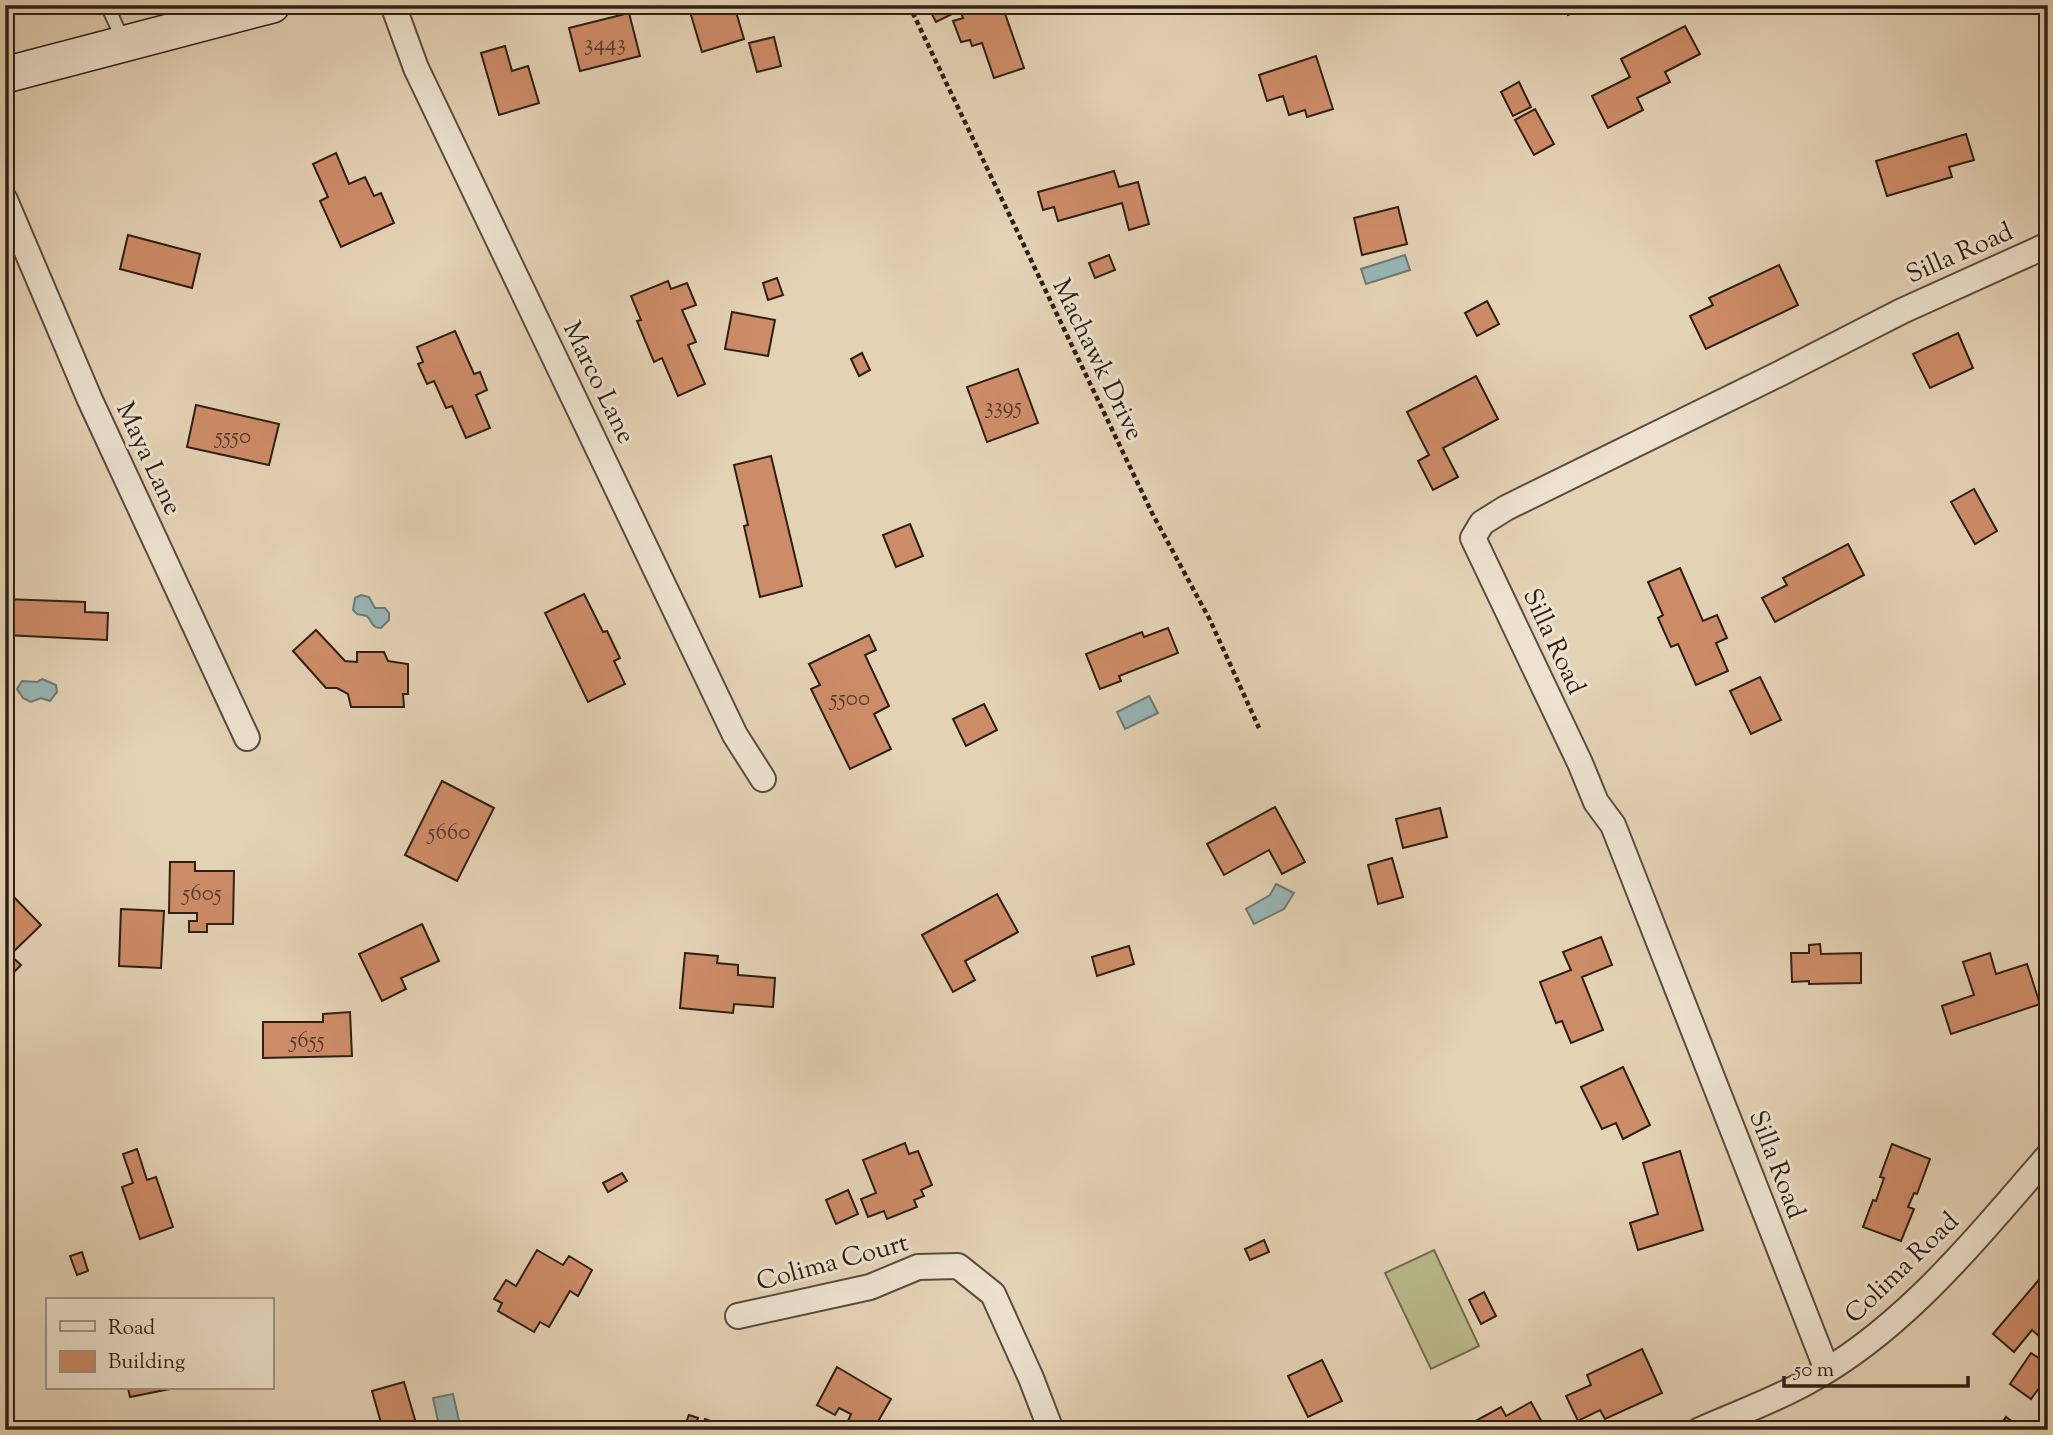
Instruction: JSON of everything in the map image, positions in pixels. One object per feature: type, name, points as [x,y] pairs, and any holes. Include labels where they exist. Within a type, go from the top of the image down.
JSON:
[{"type":"main road","points":[[5,75],[272,5]]},
{"type":"street","name":"Marco Lane","points":[[393,5],[416,68],[736,735],[763,779]]},
{"type":"street","name":"Maya Lane","points":[[5,200],[90,400],[247,738]]},
{"type":"street","name":"Silla Road","points":[[1827,1370],[1613,825],[1596,802],[1473,538],[1482,523],[1506,508],[1782,373],[1902,310],[2048,245]]},
{"type":"street","name":"Colima Road","points":[[1700,1430],[1807,1383],[1864,1345],[1950,1268],[2048,1156]]},
{"type":"street","name":"Colima Court","points":[[738,1317],[870,1287],[918,1267],[958,1266],[993,1294],[1051,1430]]},
{"type":"lane","points":[[107,5],[124,44]]},
{"type":"path","name":"Machawk Drive","points":[[909,5],[1152,513],[1210,620],[1259,728]]},
{"type":"green space","points":[[1434,1250],[1479,1346],[1431,1369],[1385,1273]]},
{"type":"water","points":[[1405,255],[1410,270],[1366,284],[1361,269]]},
{"type":"water","points":[[361,595],[369,597],[375,608],[385,608],[389,613],[389,620],[381,628],[374,626],[367,616],[357,614],[353,610],[355,598]]},
{"type":"water","points":[[42,679],[56,685],[57,692],[50,701],[41,698],[31,702],[23,698],[17,689],[22,681],[37,682]]},
{"type":"water","points":[[1149,696],[1158,713],[1125,729],[1117,712]]},
{"type":"water","points":[[1276,884],[1294,893],[1284,909],[1254,924],[1246,909],[1270,895]]},
{"type":"water","points":[[453,1394],[461,1430],[440,1430],[433,1398]]},
{"type":"building","points":[[688,5],[734,5],[744,39],[702,52]]},
{"type":"building","points":[[927,5],[952,5],[956,12],[936,22]]},
{"type":"building","points":[[958,5],[972,5],[975,13],[1002,5],[1024,68],[994,78],[982,43],[972,46],[970,40],[961,42],[953,21],[963,18]]},
{"type":"building","points":[[1564,5],[1595,5],[1568,15]]},
{"type":"building","points":[[629,13],[640,56],[580,71],[569,28]]},
{"type":"building","points":[[1685,26],[1700,54],[1665,72],[1670,82],[1637,98],[1643,110],[1608,128],[1592,96],[1630,77],[1621,59]]},
{"type":"building","points":[[774,37],[781,66],[757,72],[749,43]]},
{"type":"building","points":[[505,46],[512,71],[528,66],[539,103],[499,115],[481,53]]},
{"type":"building","points":[[1316,56],[1333,109],[1307,117],[1305,110],[1289,115],[1283,96],[1267,101],[1259,75]]},
{"type":"building","points":[[1519,82],[1531,107],[1513,116],[1501,92]]},
{"type":"building","points":[[1535,109],[1554,144],[1534,155],[1515,120]]},
{"type":"building","points":[[1966,134],[1974,160],[1949,167],[1952,177],[1887,196],[1876,161]]},
{"type":"building","points":[[336,153],[349,184],[365,177],[374,196],[381,193],[394,223],[341,247],[320,201],[328,197],[313,164]]},
{"type":"building","points":[[1114,171],[1119,187],[1138,182],[1149,224],[1129,230],[1122,203],[1058,221],[1054,207],[1043,210],[1038,192]]},
{"type":"building","points":[[1398,207],[1407,244],[1362,255],[1354,218]]},
{"type":"building","points":[[128,235],[200,254],[192,288],[120,269]]},
{"type":"building","points":[[1109,255],[1115,270],[1095,278],[1089,263]]},
{"type":"building","points":[[1779,265],[1798,305],[1706,349],[1690,316],[1713,305],[1709,298]]},
{"type":"building","points":[[777,278],[783,295],[768,300],[763,283]]},
{"type":"building","points":[[668,281],[671,289],[687,283],[696,305],[682,310],[696,342],[688,345],[705,384],[678,396],[662,358],[654,362],[637,321],[641,320],[631,296]]},
{"type":"building","points":[[1487,301],[1499,324],[1477,336],[1465,313]]},
{"type":"building","points":[[732,312],[775,320],[768,356],[725,349]]},
{"type":"building","points":[[455,331],[474,374],[480,372],[487,390],[476,395],[490,428],[466,438],[452,406],[446,408],[434,381],[427,384],[418,364],[423,362],[417,347]]},
{"type":"building","points":[[1958,333],[1973,368],[1930,388],[1913,354]]},
{"type":"building","points":[[862,353],[870,370],[859,376],[851,359]]},
{"type":"building","points":[[1018,369],[1038,423],[987,442],[967,387]]},
{"type":"building","points":[[1476,376],[1498,419],[1443,448],[1458,477],[1433,490],[1418,461],[1429,455],[1407,412]]},
{"type":"building","points":[[196,405],[279,424],[269,465],[187,447]]},
{"type":"building","points":[[771,456],[802,586],[760,597],[744,526],[748,525],[734,465]]},
{"type":"building","points":[[1974,489],[1997,531],[1975,544],[1951,502]]},
{"type":"building","points":[[910,524],[923,556],[896,567],[883,535]]},
{"type":"building","points":[[1848,544],[1864,575],[1775,622],[1762,598],[1787,585],[1783,578]]},
{"type":"building","points":[[1680,568],[1703,621],[1717,615],[1727,638],[1716,643],[1728,671],[1696,685],[1678,644],[1671,647],[1658,618],[1663,615],[1648,582]]},
{"type":"building","points":[[584,594],[620,658],[614,661],[625,684],[588,702],[545,613]]},
{"type":"building","points":[[5,599],[85,602],[85,612],[108,613],[107,640],[5,635]]},
{"type":"building","points":[[1168,628],[1178,653],[1119,676],[1121,681],[1100,689],[1086,654],[1142,632],[1144,637]]},
{"type":"building","points":[[316,630],[345,661],[357,662],[357,652],[384,652],[388,661],[408,664],[408,694],[403,694],[404,707],[351,707],[348,694],[337,688],[326,688],[293,651]]},
{"type":"building","points":[[869,635],[876,650],[865,655],[889,706],[874,714],[891,749],[850,769],[811,689],[820,685],[809,664]]},
{"type":"building","points":[[1760,677],[1781,720],[1751,734],[1730,691]]},
{"type":"building","points":[[984,704],[997,730],[966,746],[953,719]]},
{"type":"building","points":[[442,781],[494,808],[457,881],[405,855]]},
{"type":"building","points":[[1275,807],[1305,862],[1282,874],[1269,850],[1224,875],[1207,844]]},
{"type":"building","points":[[1440,808],[1447,837],[1403,848],[1396,819]]},
{"type":"building","points":[[1392,858],[1403,897],[1378,904],[1368,865]]},
{"type":"building","points":[[170,862],[195,862],[195,871],[234,871],[233,924],[207,924],[207,932],[189,932],[189,921],[197,921],[197,913],[169,913]]},
{"type":"building","points":[[8,891],[41,925],[10,955],[21,965],[5,981],[5,894]]},
{"type":"building","points":[[997,894],[1018,932],[965,961],[975,980],[953,992],[922,935]]},
{"type":"building","points":[[121,909],[164,911],[161,968],[119,966]]},
{"type":"building","points":[[422,924],[439,961],[401,978],[406,989],[382,1001],[359,954]]},
{"type":"building","points":[[1601,937],[1612,965],[1582,977],[1603,1030],[1571,1043],[1562,1021],[1556,1023],[1540,982],[1571,970],[1563,952]]},
{"type":"building","points":[[1820,944],[1821,954],[1861,953],[1861,983],[1792,982],[1791,953],[1809,953],[1809,945]]},
{"type":"building","points":[[1129,946],[1134,964],[1097,976],[1092,957]]},
{"type":"building","points":[[685,953],[718,956],[717,963],[738,965],[738,975],[775,978],[773,1007],[734,1004],[733,1013],[680,1008]]},
{"type":"building","points":[[1990,953],[1996,974],[2027,964],[2040,1004],[1951,1034],[1942,1006],[1974,995],[1963,962]]},
{"type":"building","points":[[350,1012],[352,1056],[263,1058],[263,1022],[323,1022],[323,1014]]},
{"type":"building","points":[[1623,1067],[1650,1125],[1623,1139],[1616,1123],[1602,1129],[1581,1087]]},
{"type":"building","points":[[905,1143],[909,1154],[918,1151],[932,1185],[921,1190],[924,1196],[914,1200],[917,1207],[887,1219],[884,1211],[868,1217],[861,1199],[876,1193],[863,1160]]},
{"type":"building","points":[[1892,1144],[1930,1159],[1917,1194],[1914,1193],[1908,1207],[1914,1209],[1901,1241],[1863,1227],[1873,1200],[1876,1201],[1884,1178],[1880,1177]]},
{"type":"building","points":[[137,1149],[147,1180],[156,1177],[173,1227],[140,1239],[122,1187],[133,1183],[123,1154]]},
{"type":"building","points":[[1680,1151],[1703,1230],[1638,1250],[1630,1223],[1658,1214],[1643,1163]]},
{"type":"building","points":[[622,1173],[627,1181],[608,1192],[603,1183]]},
{"type":"building","points":[[848,1190],[858,1214],[836,1224],[826,1200]]},
{"type":"building","points":[[1264,1240],[1269,1252],[1250,1260],[1245,1249]]},
{"type":"building","points":[[537,1250],[563,1265],[569,1256],[592,1270],[578,1296],[570,1291],[549,1327],[540,1322],[534,1332],[498,1311],[502,1303],[494,1299],[506,1280],[516,1286]]},
{"type":"building","points":[[82,1252],[88,1271],[77,1275],[70,1256]]},
{"type":"building","points":[[2048,1269],[2048,1328],[2040,1337],[2032,1330],[2014,1352],[1993,1334]]},
{"type":"building","points":[[1484,1292],[1496,1316],[1481,1324],[1469,1300]]},
{"type":"building","points":[[1642,1349],[1662,1393],[1605,1419],[1600,1410],[1578,1421],[1566,1396],[1591,1385],[1587,1375]]},
{"type":"building","points":[[2031,1353],[2048,1364],[2048,1376],[2031,1399],[2010,1384]]},
{"type":"building","points":[[1322,1360],[1342,1401],[1308,1417],[1288,1376]]},
{"type":"building","points":[[837,1367],[891,1399],[873,1430],[866,1430],[848,1421],[851,1414],[839,1408],[835,1415],[817,1405]]},
{"type":"building","points":[[404,1382],[418,1430],[383,1430],[372,1391]]},
{"type":"building","points":[[128,1390],[165,1390],[130,1397]]},
{"type":"building","points":[[1531,1402],[1544,1426],[1536,1430],[1459,1430],[1501,1407],[1506,1416]]},
{"type":"building","points":[[689,1415],[698,1418],[694,1430],[683,1430]]},
{"type":"building","points":[[2006,1417],[2024,1430],[1997,1430]]},
{"type":"building","points":[[705,1419],[733,1429],[733,1430],[701,1430]]}]
